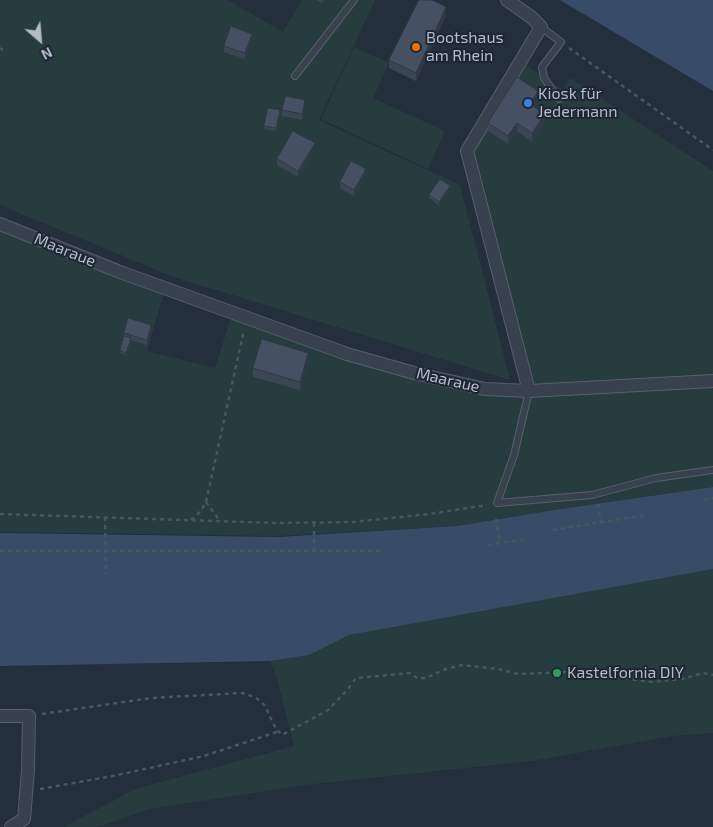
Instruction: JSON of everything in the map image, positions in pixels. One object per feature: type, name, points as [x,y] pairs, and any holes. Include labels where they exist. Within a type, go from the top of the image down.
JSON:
[{"type":"street","points":[[508,0],[531,17],[540,27],[467,151],[529,392]]},
{"type":"street","name":"Maaraue","points":[[0,224],[120,272],[347,354],[414,373],[485,389],[529,392],[713,381]]},
{"type":"street","points":[[0,716],[29,716],[28,770],[24,820],[11,827]]},
{"type":"lane","points":[[295,76],[354,0]]},
{"type":"lane","points":[[540,27],[561,42],[542,68],[544,78],[559,99]]},
{"type":"lane","points":[[529,392],[514,455],[497,503],[592,495],[656,478],[713,470]]},
{"type":"path","points":[[561,42],[713,150]]},
{"type":"path","points":[[190,520],[200,512],[206,502],[246,317]]},
{"type":"path","points":[[704,500],[713,498]]},
{"type":"path","points":[[206,502],[220,521]]},
{"type":"path","points":[[0,514],[314,523],[353,522],[430,514],[497,503]]},
{"type":"path","points":[[598,503],[601,522]]},
{"type":"path","points":[[553,530],[646,515]]},
{"type":"path","points":[[105,517],[106,574]]},
{"type":"path","points":[[496,519],[500,543]]},
{"type":"path","points":[[314,523],[314,551]]},
{"type":"path","points":[[488,545],[525,539]]},
{"type":"path","points":[[0,551],[382,551]]},
{"type":"path","points":[[29,716],[151,698],[242,693],[255,696],[262,702],[270,714],[274,728],[282,735],[328,710],[356,678],[410,673],[417,678],[426,678],[446,669],[462,665],[498,669],[518,674],[595,671],[621,678],[652,682],[682,679],[703,673],[713,675]]},
{"type":"path","points":[[26,792],[113,776],[204,756],[278,732]]},
{"type":"green space","points":[[0,0],[228,0],[283,32],[302,0],[375,0],[319,120],[460,185],[510,380],[174,277],[0,205]]},
{"type":"green space","points":[[354,47],[389,63],[373,98],[445,131],[428,169],[321,119]]},
{"type":"green space","points":[[526,65],[563,90],[570,78],[713,171],[713,378],[531,387],[473,152]]},
{"type":"green space","points":[[0,230],[164,292],[147,351],[215,368],[232,314],[347,354],[485,389],[713,381],[713,487],[457,526],[278,536],[0,532]]},
{"type":"green space","points":[[713,569],[713,733],[672,736],[532,761],[304,785],[150,809],[98,827],[64,827],[135,789],[294,746],[277,678],[270,661],[309,655],[349,635],[390,626]]},
{"type":"water","points":[[560,0],[713,0],[713,91]]},
{"type":"water","points":[[713,487],[713,569],[349,635],[309,655],[270,661],[0,666],[0,533],[279,537],[457,526]]},
{"type":"building","name":"Bootshaus am Rhein","points":[[419,0],[432,0],[446,7],[416,73],[389,60]]},
{"type":"building","points":[[231,26],[252,34],[245,53],[224,46]]},
{"type":"building","points":[[517,77],[538,91],[530,104],[545,114],[532,133],[517,123],[508,136],[488,123]]},
{"type":"building","points":[[286,96],[305,100],[302,114],[282,110]]},
{"type":"building","points":[[268,108],[280,110],[276,128],[264,126]]},
{"type":"building","points":[[293,131],[315,143],[298,171],[277,159]]},
{"type":"building","points":[[351,161],[366,169],[354,190],[340,182]]},
{"type":"building","points":[[440,179],[450,186],[439,202],[429,195]]},
{"type":"building","points":[[128,318],[151,325],[147,340],[124,333]]},
{"type":"building","points":[[124,336],[131,338],[126,353],[120,351]]},
{"type":"building","points":[[262,339],[308,353],[300,382],[253,368]]},
{"type":"place","name":"Bootshaus am Rhein","points":[[416,47]]},
{"type":"place","name":"Kiosk für Jedermann","points":[[528,103]]},
{"type":"place","name":"Kastelfornia DIY","points":[[557,673]]}]
